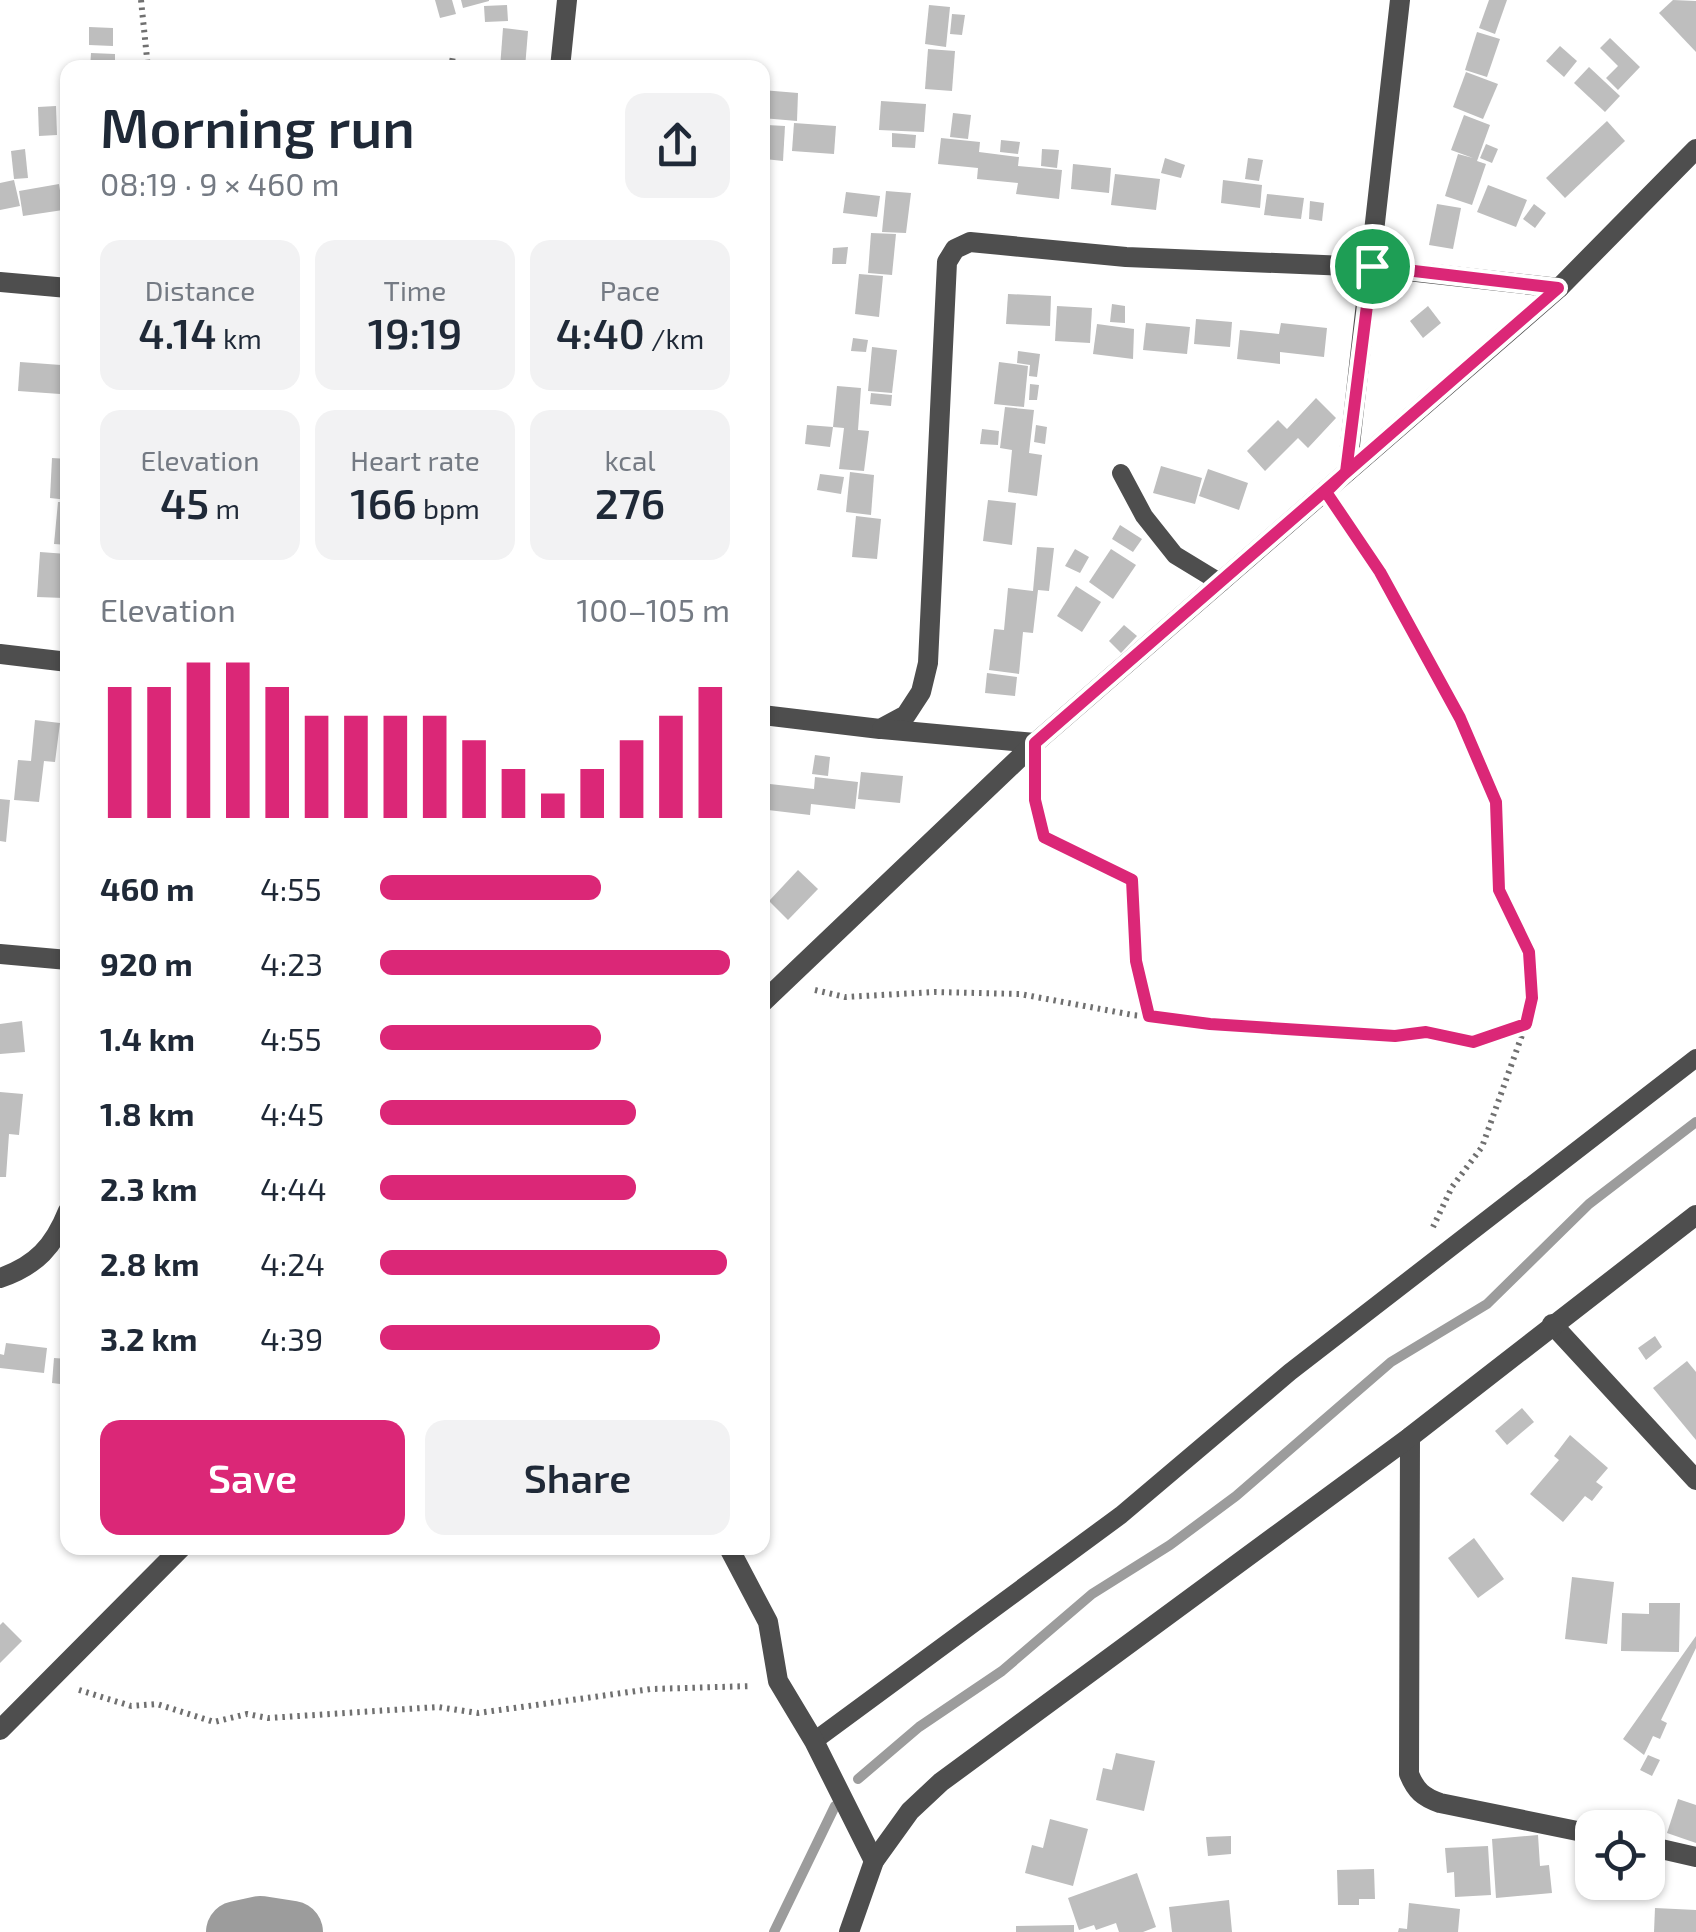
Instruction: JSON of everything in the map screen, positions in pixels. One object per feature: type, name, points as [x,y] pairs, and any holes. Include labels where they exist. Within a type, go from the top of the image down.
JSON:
[{"type":"street","points":[[561,60],[566,0]]},
{"type":"street","points":[[1346,472],[1400,0]]},
{"type":"street","points":[[770,996],[1035,743],[1558,288],[1696,149]]},
{"type":"street","points":[[880,729],[906,715],[921,692],[928,663],[947,262],[955,248],[970,242],[1126,257],[1372,266],[1558,288]]},
{"type":"street","points":[[0,282],[60,287]]},
{"type":"street","points":[[0,654],[60,661]]},
{"type":"street","points":[[770,717],[1035,743]]},
{"type":"street","points":[[0,954],[60,959]]},
{"type":"street","points":[[849,1932],[874,1860],[910,1811],[941,1782],[1410,1437],[1696,1215]]},
{"type":"street","points":[[0,1278],[37,1261],[60,1232]]},
{"type":"street","points":[[1552,1324],[1696,1480]]},
{"type":"street","points":[[1410,1437],[1409,1774],[1425,1798],[1575,1831]]},
{"type":"street","points":[[0,1730],[173,1555]]},
{"type":"street","points":[[734,1555],[768,1622],[778,1681],[814,1741],[874,1860]]},
{"type":"street","points":[[1665,1850],[1696,1857]]},
{"type":"lane","points":[[1121,473],[1144,516],[1175,556],[1221,583]]},
{"type":"lane","points":[[814,1741],[1122,1514],[1290,1372],[1696,1058]]},
{"type":"path","points":[[141,0],[147,60]]},
{"type":"path","points":[[452,60],[453,56]]},
{"type":"path","points":[[1326,492],[1380,572],[1460,718],[1496,802],[1499,890],[1529,952],[1532,998],[1526,1024],[1482,1147],[1452,1187],[1430,1234]]},
{"type":"path","points":[[1035,743],[1035,800],[1044,837],[1132,880],[1136,961],[1149,1016]]},
{"type":"path","points":[[784,982],[845,997],[935,992],[1020,994],[1210,1024],[1395,1036],[1426,1032],[1473,1042],[1526,1024]]},
{"type":"path","points":[[46,1684],[130,1706],[157,1704],[214,1722],[247,1714],[268,1718],[438,1706],[478,1713],[651,1689],[746,1687],[778,1681]]},
{"type":"building","points":[[435,0],[452,0],[456,14],[440,18]]},
{"type":"building","points":[[461,0],[489,0],[489,1],[463,8]]},
{"type":"building","points":[[1489,0],[1507,0],[1495,34],[1479,28]]},
{"type":"building","points":[[1673,0],[1696,1],[1696,52],[1659,13]]},
{"type":"building","points":[[507,5],[508,21],[485,22],[484,6]]},
{"type":"building","points":[[929,5],[950,7],[946,47],[925,44]]},
{"type":"building","points":[[952,14],[965,15],[962,35],[950,34]]},
{"type":"building","points":[[89,27],[113,28],[113,46],[89,45]]},
{"type":"building","points":[[503,28],[528,31],[526,60],[501,60]]},
{"type":"building","points":[[1477,32],[1500,39],[1487,77],[1465,70]]},
{"type":"building","points":[[1610,38],[1640,67],[1618,90],[1606,78],[1618,66],[1600,48]]},
{"type":"building","points":[[1560,46],[1577,61],[1564,77],[1546,61]]},
{"type":"building","points":[[928,49],[955,51],[952,91],[925,89]]},
{"type":"building","points":[[91,53],[115,54],[115,60],[91,60]]},
{"type":"building","points":[[1589,67],[1620,96],[1605,112],[1574,83]]},
{"type":"building","points":[[1466,72],[1498,84],[1483,119],[1453,107]]},
{"type":"building","points":[[770,91],[798,93],[797,121],[770,119]]},
{"type":"building","points":[[881,101],[926,104],[924,132],[879,130]]},
{"type":"building","points":[[56,106],[57,135],[39,136],[38,107]]},
{"type":"building","points":[[953,113],[971,115],[968,139],[950,137]]},
{"type":"building","points":[[1464,115],[1490,125],[1477,161],[1486,164],[1472,205],[1445,196],[1458,154],[1473,158],[1451,150]]},
{"type":"building","points":[[1607,121],[1625,141],[1565,198],[1546,178]]},
{"type":"building","points":[[794,123],[836,126],[834,154],[792,151]]},
{"type":"building","points":[[770,125],[785,126],[783,161],[770,160]]},
{"type":"building","points":[[892,133],[916,135],[915,148],[892,147]]},
{"type":"building","points":[[941,138],[980,142],[979,152],[1019,157],[1018,166],[1062,170],[1059,199],[1016,194],[1018,183],[977,179],[978,168],[938,164]]},
{"type":"building","points":[[1001,140],[1020,142],[1018,154],[1000,152]]},
{"type":"building","points":[[1486,144],[1498,149],[1492,163],[1480,158]]},
{"type":"building","points":[[25,149],[28,178],[14,179],[11,151]]},
{"type":"building","points":[[1042,149],[1059,150],[1057,168],[1041,166]]},
{"type":"building","points":[[1165,158],[1185,165],[1181,178],[1161,173]]},
{"type":"building","points":[[1248,158],[1263,160],[1259,181],[1245,179]]},
{"type":"building","points":[[1073,164],[1111,168],[1109,193],[1071,189]]},
{"type":"building","points":[[1115,174],[1160,179],[1156,210],[1111,205]]},
{"type":"building","points":[[14,180],[20,206],[0,210],[0,183]]},
{"type":"building","points":[[1223,180],[1262,185],[1260,208],[1221,203]]},
{"type":"building","points":[[59,184],[60,210],[23,216],[19,191]]},
{"type":"building","points":[[1488,185],[1527,200],[1516,227],[1477,212]]},
{"type":"building","points":[[886,191],[911,193],[906,233],[882,232]]},
{"type":"building","points":[[846,192],[880,196],[877,217],[843,213]]},
{"type":"building","points":[[1267,194],[1304,198],[1301,219],[1264,215]]},
{"type":"building","points":[[1310,201],[1324,203],[1322,221],[1309,219]]},
{"type":"building","points":[[1437,204],[1461,208],[1453,249],[1429,245]]},
{"type":"building","points":[[1534,204],[1546,213],[1535,228],[1523,219]]},
{"type":"building","points":[[871,233],[896,234],[892,275],[868,273]]},
{"type":"building","points":[[848,247],[846,264],[832,264],[833,248]]},
{"type":"building","points":[[859,274],[883,276],[879,317],[855,314]]},
{"type":"building","points":[[1008,294],[1051,296],[1050,326],[1006,324]]},
{"type":"building","points":[[1112,304],[1125,306],[1125,323],[1110,322]]},
{"type":"building","points":[[1057,306],[1092,308],[1090,343],[1055,341]]},
{"type":"building","points":[[1428,306],[1441,323],[1423,338],[1410,321]]},
{"type":"building","points":[[1196,319],[1232,322],[1230,347],[1194,344]]},
{"type":"building","points":[[1146,323],[1190,327],[1187,354],[1143,350]]},
{"type":"building","points":[[1281,323],[1327,328],[1324,357],[1280,352],[1280,364],[1237,359],[1240,330],[1279,334]]},
{"type":"building","points":[[1097,324],[1134,329],[1133,359],[1093,354]]},
{"type":"building","points":[[853,338],[868,340],[866,352],[851,351]]},
{"type":"building","points":[[872,347],[897,350],[892,393],[868,391]]},
{"type":"building","points":[[1018,351],[1040,354],[1037,377],[1029,376],[1030,365],[1017,363]]},
{"type":"building","points":[[20,362],[60,365],[60,394],[18,391]]},
{"type":"building","points":[[999,362],[1028,366],[1024,407],[994,404]]},
{"type":"building","points":[[1030,384],[1039,385],[1037,400],[1029,400]]},
{"type":"building","points":[[837,386],[861,388],[858,430],[869,431],[864,471],[839,469],[844,428],[833,427]]},
{"type":"building","points":[[871,393],[892,395],[891,406],[870,404]]},
{"type":"building","points":[[1316,398],[1336,418],[1308,448],[1298,438],[1265,471],[1247,451],[1278,420],[1287,429]]},
{"type":"building","points":[[1005,407],[1034,410],[1029,453],[1042,455],[1037,496],[1008,492],[1012,450],[1000,448]]},
{"type":"building","points":[[807,425],[833,427],[830,447],[805,444]]},
{"type":"building","points":[[1036,425],[1047,427],[1045,444],[1034,442]]},
{"type":"building","points":[[982,429],[999,431],[998,445],[980,444]]},
{"type":"building","points":[[52,458],[60,458],[60,499],[50,498]]},
{"type":"building","points":[[1161,466],[1202,478],[1195,504],[1153,493]]},
{"type":"building","points":[[1208,469],[1248,483],[1239,510],[1199,496]]},
{"type":"building","points":[[850,472],[874,475],[871,515],[846,512]]},
{"type":"building","points":[[820,474],[844,477],[841,494],[817,490]]},
{"type":"building","points":[[988,500],[1016,503],[1012,545],[983,541]]},
{"type":"building","points":[[58,502],[60,502],[60,544],[54,544]]},
{"type":"building","points":[[856,516],[881,519],[877,559],[852,557]]},
{"type":"building","points":[[1120,525],[1142,539],[1133,552],[1112,539]]},
{"type":"building","points":[[1037,547],[1054,548],[1049,591],[1038,590],[1033,633],[1023,632],[1019,674],[989,670],[994,629],[1004,630],[1008,588],[1033,591]]},
{"type":"building","points":[[1075,549],[1089,557],[1080,573],[1065,566]]},
{"type":"building","points":[[1111,549],[1136,565],[1113,599],[1089,582]]},
{"type":"building","points":[[40,552],[60,553],[60,598],[37,597]]},
{"type":"building","points":[[1076,586],[1101,602],[1082,632],[1057,616]]},
{"type":"building","points":[[1124,625],[1137,636],[1121,653],[1109,641]]},
{"type":"building","points":[[987,673],[1017,677],[1015,696],[985,693]]},
{"type":"building","points":[[35,720],[60,723],[55,762],[44,761],[39,802],[14,800],[18,760],[31,761]]},
{"type":"building","points":[[815,755],[830,757],[828,776],[812,774]]},
{"type":"building","points":[[861,772],[903,776],[900,803],[858,799]]},
{"type":"building","points":[[815,777],[858,782],[855,809],[811,804],[810,815],[770,810],[770,784],[814,789]]},
{"type":"building","points":[[0,799],[10,800],[6,842],[0,841]]},
{"type":"building","points":[[798,870],[818,889],[788,920],[770,900]]},
{"type":"building","points":[[22,1021],[25,1052],[0,1054],[0,1024]]},
{"type":"building","points":[[0,1092],[23,1094],[19,1135],[9,1134],[6,1177],[0,1177]]},
{"type":"building","points":[[1655,1336],[1662,1347],[1646,1360],[1638,1348]]},
{"type":"building","points":[[6,1343],[47,1348],[44,1373],[0,1368],[0,1354],[4,1355]]},
{"type":"building","points":[[54,1358],[60,1358],[60,1384],[52,1383]]},
{"type":"building","points":[[1687,1361],[1696,1372],[1696,1440],[1653,1388]]},
{"type":"building","points":[[1522,1408],[1534,1422],[1507,1445],[1495,1431]]},
{"type":"building","points":[[1570,1435],[1608,1468],[1596,1482],[1603,1487],[1592,1501],[1585,1496],[1563,1522],[1530,1494],[1559,1460],[1554,1456]]},
{"type":"building","points":[[1474,1538],[1504,1579],[1478,1598],[1448,1558]]},
{"type":"building","points":[[1572,1577],[1614,1582],[1607,1644],[1565,1639]]},
{"type":"building","points":[[1649,1603],[1680,1603],[1679,1652],[1621,1651],[1622,1613],[1649,1614]]},
{"type":"building","points":[[3,1622],[22,1641],[0,1663],[0,1625]]},
{"type":"building","points":[[1696,1636],[1696,1648],[1661,1720],[1667,1723],[1660,1739],[1653,1736],[1644,1755],[1623,1739]]},
{"type":"building","points":[[1116,1753],[1155,1761],[1144,1811],[1096,1800],[1103,1768],[1112,1770]]},
{"type":"building","points":[[1648,1755],[1660,1760],[1652,1776],[1640,1770]]},
{"type":"building","points":[[1678,1799],[1696,1805],[1696,1843],[1667,1833]]},
{"type":"building","points":[[1050,1819],[1088,1829],[1073,1886],[1025,1873],[1032,1845],[1043,1848]]},
{"type":"building","points":[[1538,1835],[1540,1866],[1549,1865],[1552,1893],[1496,1898],[1492,1839]]},
{"type":"building","points":[[1231,1836],[1231,1854],[1208,1856],[1206,1837]]},
{"type":"building","points":[[1488,1846],[1491,1895],[1455,1897],[1454,1872],[1447,1873],[1445,1848]]},
{"type":"building","points":[[1374,1869],[1375,1899],[1359,1899],[1359,1905],[1338,1905],[1337,1870]]},
{"type":"building","points":[[1137,1873],[1156,1927],[1143,1932],[1119,1932],[1116,1923],[1096,1930],[1094,1925],[1079,1930],[1068,1898]]},
{"type":"building","points":[[1229,1900],[1232,1932],[1172,1932],[1169,1907]]},
{"type":"building","points":[[1409,1903],[1460,1909],[1458,1932],[1398,1932],[1399,1928],[1407,1929]]},
{"type":"building","points":[[1655,1908],[1696,1910],[1696,1932],[1654,1932]]},
{"type":"building","points":[[1074,1925],[1074,1932],[1016,1932],[1016,1926]]},
{"type":"waterway","points":[[858,1779],[919,1727],[1002,1671],[1092,1594],[1170,1545],[1236,1496],[1391,1362],[1487,1304],[1589,1204],[1696,1122]]},
{"type":"waterway","points":[[774,1932],[835,1806]]},
{"type":"waterway","points":[[237,1932],[260,1927],[292,1932]]},
{"type":"route","points":[[1372,266],[1346,472],[1326,492],[1380,572],[1460,718],[1496,802],[1499,890],[1529,952],[1532,998],[1526,1024],[1473,1042],[1426,1032],[1395,1036],[1210,1024],[1149,1016],[1136,961],[1132,880],[1044,837],[1035,800],[1035,743],[1326,492],[1558,288],[1372,266]]}]
